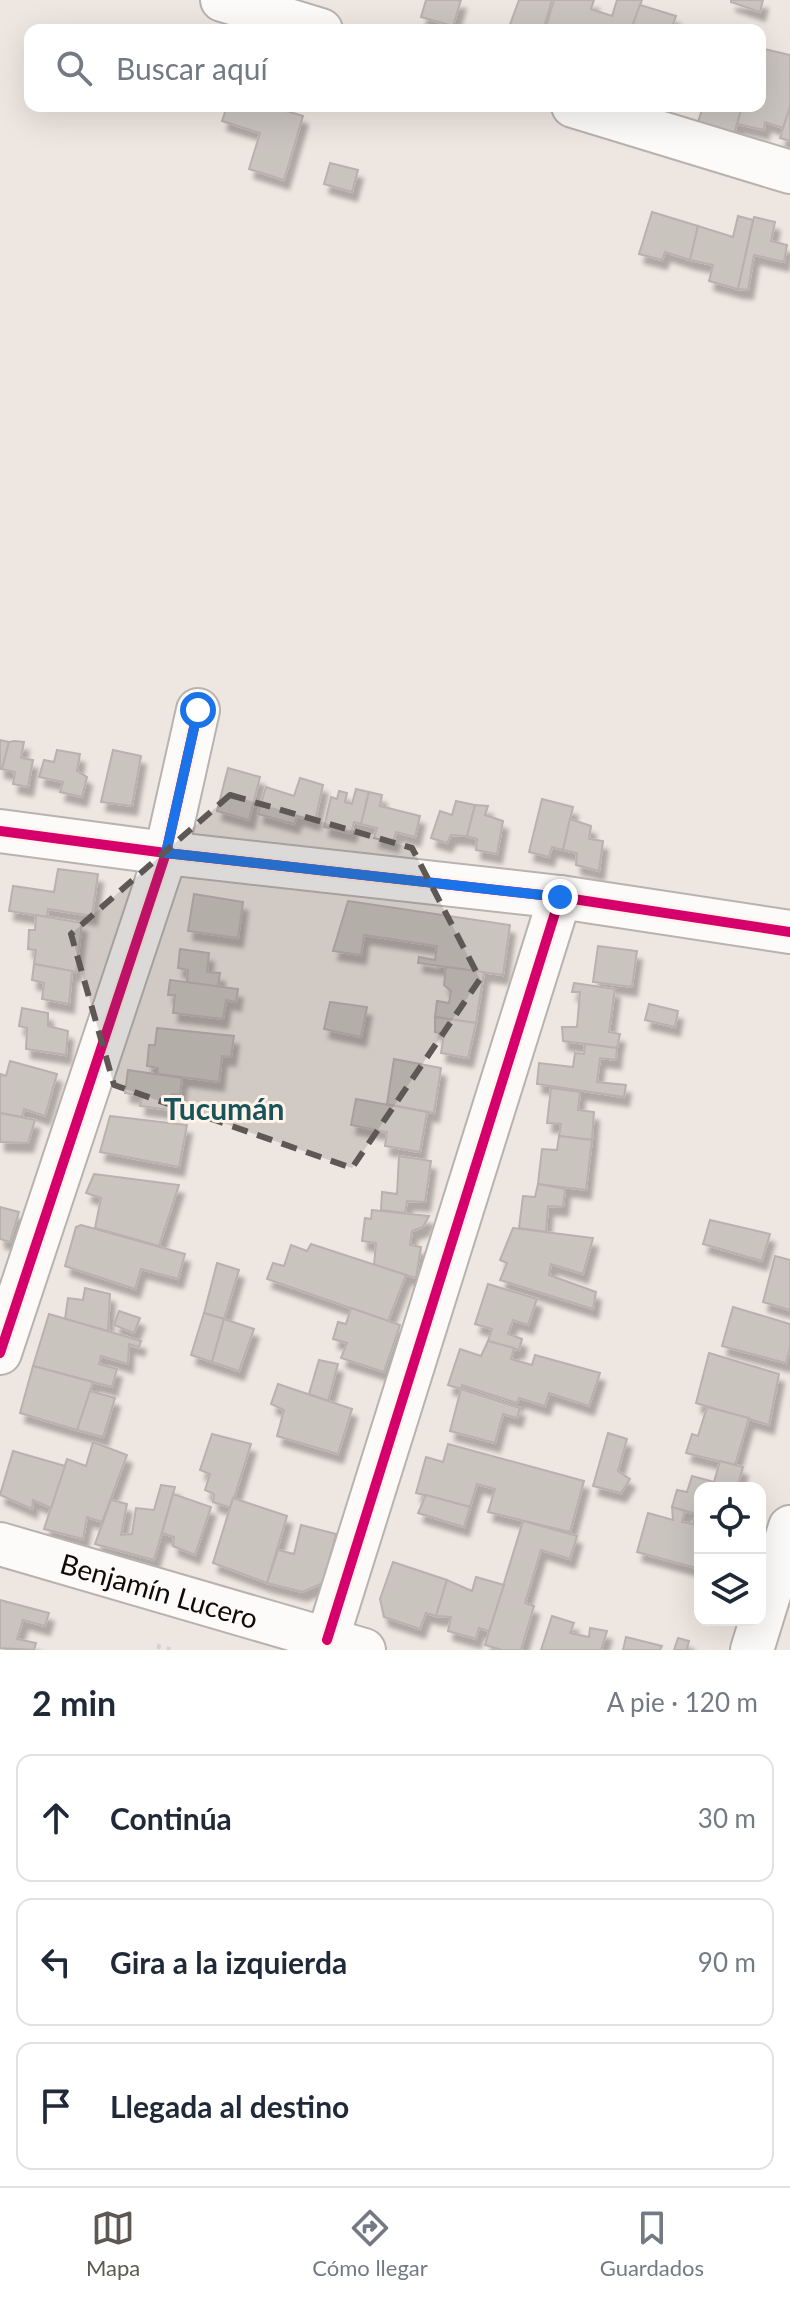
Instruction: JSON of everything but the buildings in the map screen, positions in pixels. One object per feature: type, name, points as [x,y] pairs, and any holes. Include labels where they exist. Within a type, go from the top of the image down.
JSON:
[{"type":"street","points":[[222,0],[301,24]]},
{"type":"street","points":[[593,112],[790,172]]},
{"type":"street","points":[[0,1353],[166,853],[198,710]]},
{"type":"street","points":[[0,831],[166,853],[560,897],[790,932]]},
{"type":"street","points":[[346,1645],[560,897]]},
{"type":"street","points":[[752,1650],[790,1527]]},
{"type":"street","name":"Benjamín Lucero","points":[[0,1544],[346,1645]]},
{"type":"path","points":[[157,1646],[171,1650]]},
{"type":"highlighted area","points":[[230,795],[412,848],[480,979],[352,1168],[114,1085],[71,934]]},
{"type":"cycle path","points":[[0,1353],[166,853],[198,710]]},
{"type":"cycle path","points":[[0,831],[166,853],[560,897],[790,932]]},
{"type":"cycle path","points":[[327,1640],[560,897]]},
{"type":"district","name":"Tucumán","points":[[224,1108]]},
{"type":"route","points":[[198,710],[166,853],[560,897]]}]
